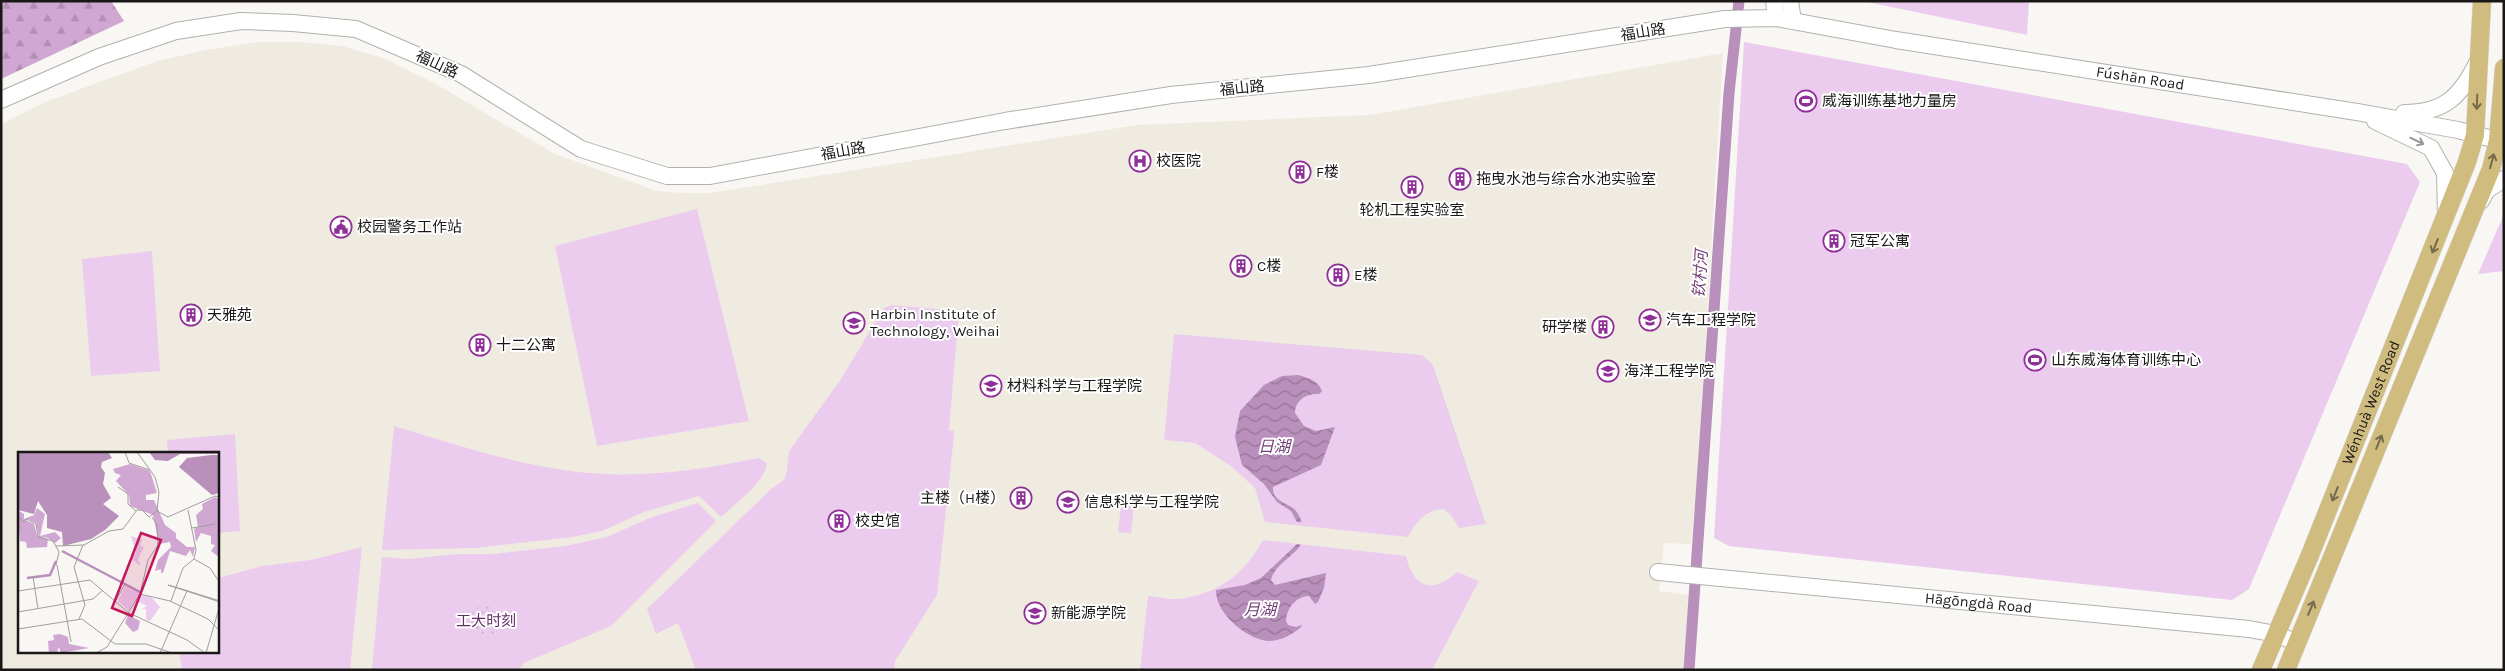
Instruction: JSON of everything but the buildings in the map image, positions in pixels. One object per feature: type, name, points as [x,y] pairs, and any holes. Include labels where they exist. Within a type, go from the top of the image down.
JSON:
[{"type":"main road","points":[[1774,1],[1776,18]]},
{"type":"main road","points":[[1790,1],[1793,21]]},
{"type":"main road","name":"Wénhuà West Road","points":[[2261,670],[2310,555],[2446,219],[2467,162],[2475,135],[2482,1]]},
{"type":"main road","name":"Fúshān Road","points":[[1745,19],[1776,18],[1896,40],[2357,112],[2501,141]]},
{"type":"main road","name":"福山路","points":[[1,100],[99,57],[176,31],[240,21],[356,28],[461,74],[581,149],[667,176],[710,176],[1005,121],[1170,95],[1369,75],[1725,19],[1745,19]]},
{"type":"main road","points":[[2357,112],[2425,113],[2447,103],[2462,89],[2478,61]]},
{"type":"main road","name":"Wénhuà West Road","points":[[2286,670],[2491,169],[2501,141],[2504,68]]},
{"type":"main road","points":[[2357,112],[2431,148],[2444,173],[2446,219]]},
{"type":"main road","points":[[2468,224],[2487,190],[2504,178]]},
{"type":"main road","name":"Hāgōngdà Road","points":[[1658,572],[2249,629],[2276,634],[2298,643]]},
{"type":"shaded area","name":"Harbin Institute of Technology, Weihai","points":[[257,42],[300,42],[342,46],[386,59],[436,84],[553,153],[656,191],[711,193],[1137,125],[1370,115],[1723,53],[1697,485],[1691,544],[1664,543],[1659,591],[1689,595],[1684,670],[1,670],[1,124],[45,102],[157,61],[206,50]]},
{"type":"green space","points":[[1,1],[111,1],[124,21],[1,79]]},
{"type":"green space","points":[[1862,1],[2029,1],[2027,35]]},
{"type":"green space","name":"山东威海体育训练中心","points":[[1744,42],[2407,164],[2420,182],[2249,589],[2232,600],[1729,546],[1714,538]]},
{"type":"green space","points":[[697,209],[749,421],[597,446],[555,246]]},
{"type":"green space","points":[[2504,214],[2504,271],[2478,274]]},
{"type":"green space","points":[[152,251],[160,371],[91,376],[82,259]]},
{"type":"green space","points":[[892,305],[959,311],[949,430],[954,431],[953,445],[937,595],[895,661],[894,670],[696,670],[678,623],[656,634],[647,609],[771,489],[784,480],[789,451],[839,382],[884,308]]},
{"type":"green space","points":[[1174,334],[1422,355],[1433,365],[1486,524],[1459,528],[1450,514],[1443,509],[1431,512],[1422,518],[1408,537],[1265,522],[1255,488],[1231,466],[1195,443],[1164,440]]},
{"type":"green space","points":[[394,426],[508,459],[578,472],[646,474],[714,466],[759,458],[767,463],[756,485],[721,517],[699,496],[644,512],[602,531],[573,537],[475,548],[382,550]]},
{"type":"green space","points":[[235,434],[240,531],[219,533],[219,452],[168,452],[167,440]]},
{"type":"green space","points":[[1122,497],[1135,498],[1131,533],[1118,532]]},
{"type":"green space","points":[[698,503],[716,521],[611,626],[524,663],[519,670],[372,670],[382,557],[408,559],[457,554],[493,554],[565,546],[607,537],[652,517]]},
{"type":"green space","points":[[1263,540],[1406,556],[1414,576],[1425,585],[1440,583],[1457,572],[1479,581],[1432,670],[1140,670],[1148,596],[1182,599],[1199,595],[1222,585],[1249,562]]},
{"type":"green space","points":[[362,547],[350,670],[182,670],[179,654],[219,654],[219,578],[262,566],[311,560]]},
{"type":"green space","name":"工大时刻","points":[[486,605],[497,610],[502,621],[497,632],[486,637],[475,632],[470,621],[475,610]]},
{"type":"water","name":"日湖","points":[[1298,375],[1315,382],[1322,391],[1319,394],[1302,398],[1297,404],[1295,413],[1304,426],[1316,431],[1335,427],[1321,465],[1273,487],[1277,498],[1295,510],[1302,522],[1297,522],[1291,511],[1277,502],[1264,484],[1242,465],[1235,437],[1240,411],[1264,385],[1282,376]]},
{"type":"water","name":"月湖","points":[[1297,544],[1301,545],[1279,566],[1271,580],[1275,585],[1326,573],[1324,588],[1318,602],[1315,604],[1309,596],[1300,598],[1293,604],[1288,612],[1286,621],[1288,625],[1296,627],[1302,625],[1298,630],[1286,637],[1269,641],[1251,636],[1234,624],[1227,616],[1217,599],[1216,590],[1245,585],[1261,578]]},
{"type":"waterway","name":"钦村河","points":[[1689,670],[1729,93],[1739,1]]},
{"type":"place","name":"威海训练基地力量房","points":[[1806,101]]},
{"type":"place","name":"校医院","points":[[1140,161]]},
{"type":"place","name":"F楼","points":[[1300,172]]},
{"type":"place","name":"拖曳水池与综合水池实验室","points":[[1460,179]]},
{"type":"place","name":"轮机工程实验室","points":[[1412,187]]},
{"type":"place","name":"校园警务工作站","points":[[341,227]]},
{"type":"place","name":"冠军公寓","points":[[1834,241]]},
{"type":"place","name":"C楼","points":[[1241,266]]},
{"type":"place","name":"E楼","points":[[1338,275]]},
{"type":"place","name":"天雅苑","points":[[191,315]]},
{"type":"place","name":"汽车工程学院","points":[[1650,320]]},
{"type":"place","name":"Harbin Institute of Technology, Weihai","points":[[854,323]]},
{"type":"place","name":"研学楼","points":[[1603,327]]},
{"type":"place","name":"十二公寓","points":[[480,345]]},
{"type":"place","name":"山东威海体育训练中心","points":[[2035,360]]},
{"type":"place","name":"海洋工程学院","points":[[1608,371]]},
{"type":"place","name":"材料科学与工程学院","points":[[991,386]]},
{"type":"place","name":"主楼（H楼）","points":[[1021,498]]},
{"type":"place","name":"信息科学与工程学院","points":[[1068,502]]},
{"type":"place","name":"校史馆","points":[[839,521]]},
{"type":"place","name":"新能源学院","points":[[1035,613]]}]
